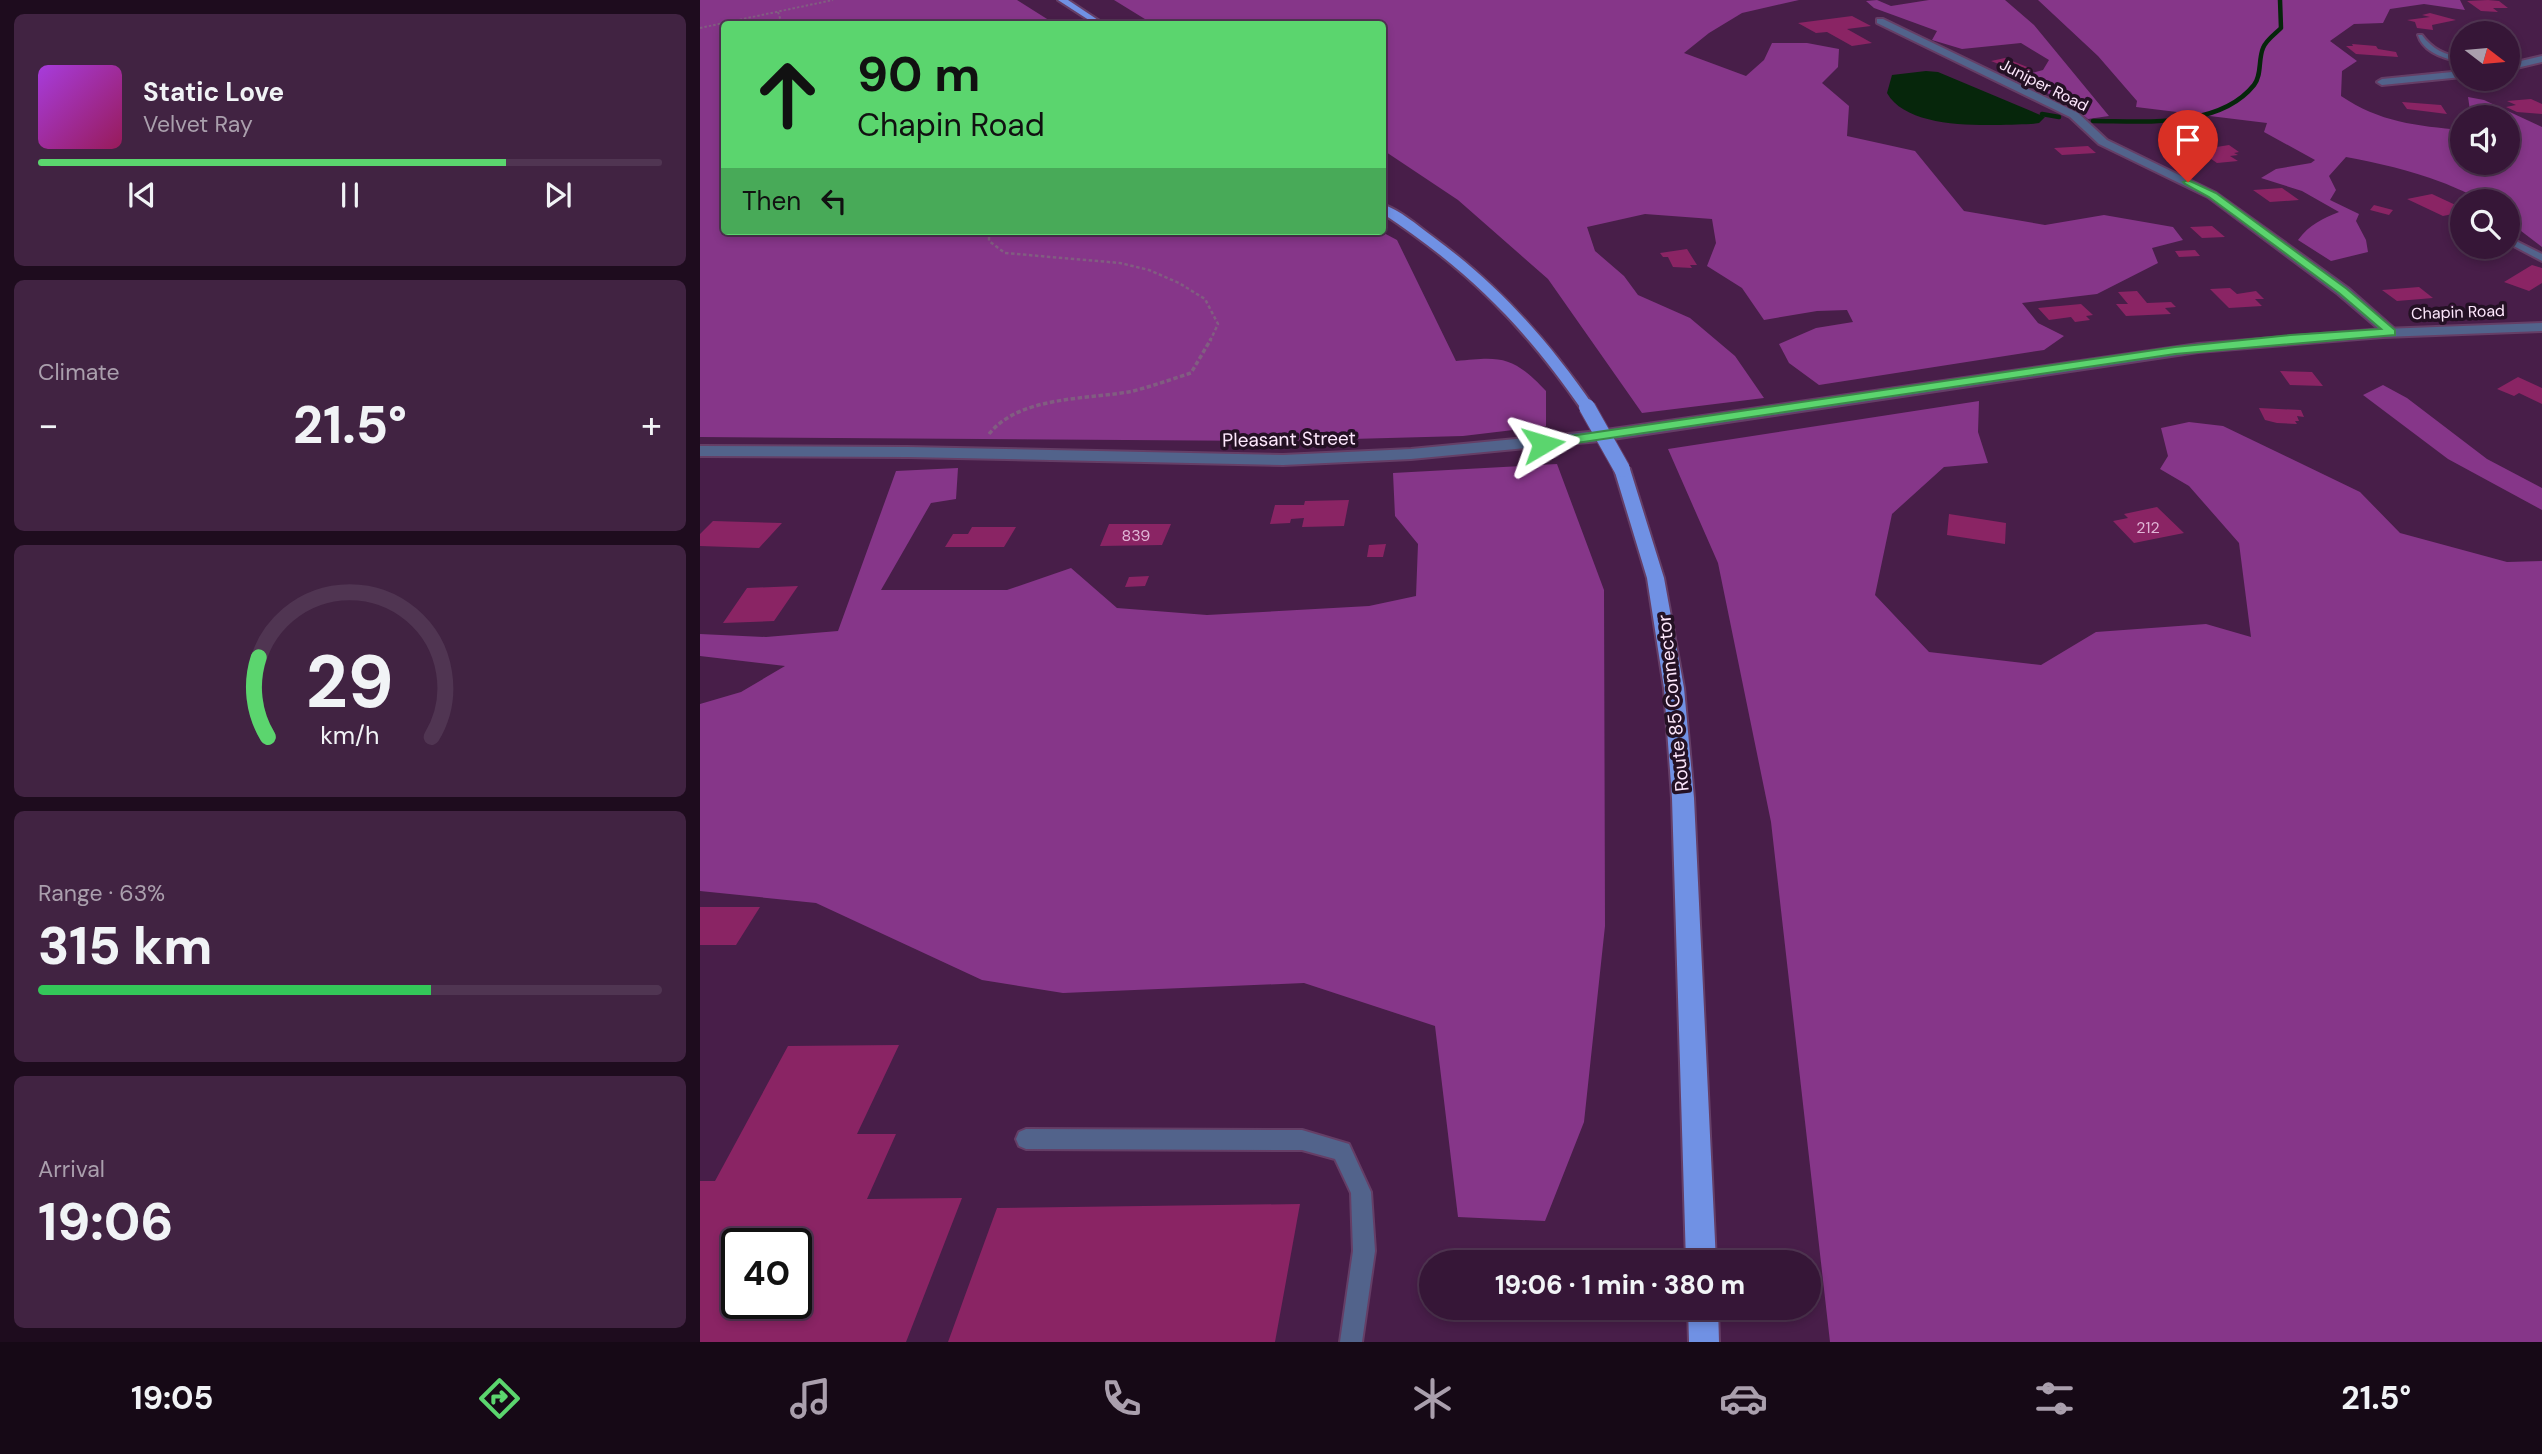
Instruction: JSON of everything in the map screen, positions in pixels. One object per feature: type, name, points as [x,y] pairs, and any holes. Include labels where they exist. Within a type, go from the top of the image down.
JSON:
[{"type":"main road","points":[[1062,0],[1095,21]]},
{"type":"main road","name":"Route 85 Connector","points":[[1386,210],[1452,254],[1495,292],[1553,355],[1587,407],[1622,469],[1647,540],[1666,621],[1673,667],[1682,777],[1701,1250]]},
{"type":"main road","points":[[1703,1320],[1704,1342]]},
{"type":"street","name":"Juniper Road","points":[[1880,21],[2056,106],[2092,129],[2103,142],[2212,195],[2343,291],[2391,332]]},
{"type":"street","points":[[2520,64],[2542,59]]},
{"type":"street","points":[[2382,82],[2450,75]]},
{"type":"street","name":"Chapin Road","points":[[1874,396],[2198,348],[2391,332],[2542,327]]},
{"type":"street","name":"Pleasant Street","points":[[700,451],[973,453],[1283,460],[1543,444],[1874,396]]},
{"type":"lane","points":[[2420,36],[2424,44],[2450,56]]},
{"type":"lane","points":[[2520,246],[2542,258]]},
{"type":"lane","points":[[1026,1139],[1302,1140],[1342,1151],[1361,1192],[1364,1251],[1351,1342]]},
{"type":"path","points":[[734,21],[833,0]]},
{"type":"path","points":[[778,12],[782,21]]},
{"type":"path","points":[[700,28],[721,24]]},
{"type":"path","points":[[973,453],[997,424],[1037,406],[1078,396],[1132,391],[1191,373],[1206,351],[1218,324],[1205,299],[1179,283],[1149,270],[1120,262],[1005,253],[989,241],[989,235]]},
{"type":"shaded area","points":[[700,0],[1017,0],[1050,21],[721,21],[721,235],[1386,234],[1397,240],[1456,361],[1506,361],[1535,379],[1546,391],[1546,426],[1463,436],[1277,441],[700,437]]},
{"type":"shaded area","points":[[1114,0],[1799,0],[1742,13],[1709,33],[1684,53],[1746,76],[1764,60],[1772,43],[1807,43],[1839,49],[1838,67],[1822,83],[1849,106],[1847,136],[1915,151],[1964,211],[2045,225],[2104,215],[2173,227],[2183,240],[2152,248],[2158,263],[2097,294],[2022,303],[2038,323],[2064,336],[2044,350],[1819,385],[1789,363],[1779,344],[1816,328],[1853,322],[1847,310],[1817,311],[1764,320],[1742,288],[1707,266],[1716,243],[1712,219],[1645,214],[1587,227],[1595,251],[1624,276],[1638,295],[1690,318],[1735,356],[1764,398],[1642,413],[1548,279],[1458,200],[1386,152],[1386,21],[1148,21]]},
{"type":"shaded area","points":[[1877,0],[1891,6],[1929,0],[2005,0],[2034,25],[2109,116],[2088,119],[2073,107],[2018,77],[2043,70],[2049,60],[2021,43],[1962,49],[1932,40],[1937,31],[1874,8],[1866,1]]},
{"type":"shaded area","points":[[2038,0],[2460,0],[2465,10],[2424,4],[2390,9],[2383,23],[2354,24],[2330,41],[2357,61],[2342,71],[2341,96],[2384,117],[2450,128],[2450,175],[2520,175],[2520,117],[2542,127],[2542,247],[2520,230],[2520,189],[2458,189],[2418,174],[2346,157],[2329,176],[2336,190],[2330,200],[2359,214],[2356,221],[2366,240],[2368,252],[2331,261],[2298,240],[2317,223],[2339,212],[2302,191],[2261,178],[2276,169],[2315,160],[2264,132],[2267,123],[2136,107],[2137,101],[2098,56]]},
{"type":"shaded area","points":[[1938,72],[2045,117],[2039,123],[2031,124],[1953,124],[1913,114],[1898,106],[1887,93],[1892,75]]},
{"type":"shaded area","points":[[2468,97],[2495,105],[2469,105]]},
{"type":"shaded area","points":[[2383,385],[2407,398],[2487,459],[2542,488],[2542,510],[2448,459],[2363,395]]},
{"type":"shaded area","points":[[1979,401],[1978,432],[1988,463],[1944,467],[1892,514],[1875,595],[1929,652],[2041,665],[2096,632],[2206,624],[2251,637],[2239,543],[2189,486],[2160,469],[2168,456],[2161,428],[2189,422],[2223,426],[2360,492],[2400,533],[2507,562],[2542,561],[2542,1342],[1830,1342],[1771,822],[1718,563],[1668,449]]},
{"type":"shaded area","points":[[1557,464],[1604,590],[1605,926],[1584,1122],[1545,1221],[1458,1217],[1435,1026],[1304,983],[1063,993],[982,980],[816,903],[700,891],[700,704],[741,692],[785,666],[700,656],[700,634],[766,637],[838,631],[896,471],[958,468],[956,499],[931,503],[881,590],[1007,590],[1071,568],[1117,608],[1207,615],[1369,606],[1416,596],[1418,544],[1395,516],[1393,473]]},
{"type":"building","points":[[2467,1],[2499,1],[2508,8],[2493,8],[2498,12],[2481,11]]},
{"type":"building","points":[[2430,13],[2456,20],[2432,25],[2433,30],[2417,28],[2415,22],[2407,20],[2430,17],[2422,15]]},
{"type":"building","points":[[1852,16],[1871,26],[1847,29],[1872,43],[1852,46],[1827,32],[1816,33],[1798,23]]},
{"type":"building","points":[[2352,44],[2376,46],[2378,49],[2396,52],[2398,57],[2356,54],[2346,46],[2353,46]]},
{"type":"building","points":[[2005,58],[2032,69],[2019,72],[1991,61]]},
{"type":"building","points":[[2531,99],[2542,104],[2542,114],[2520,112],[2520,105],[2507,101]]},
{"type":"building","points":[[2402,102],[2441,105],[2447,114],[2407,109]]},
{"type":"building","points":[[2229,145],[2239,152],[2234,153],[2238,155],[2230,156],[2238,161],[2217,163],[2198,150]]},
{"type":"building","points":[[2088,146],[2096,153],[2062,155],[2054,148]]},
{"type":"building","points":[[2282,188],[2299,200],[2270,202],[2253,190]]},
{"type":"building","points":[[2432,194],[2450,202],[2450,215],[2443,216],[2407,199]]},
{"type":"building","points":[[2374,205],[2393,210],[2389,215],[2370,210]]},
{"type":"building","points":[[2212,226],[2225,237],[2202,238],[2190,227]]},
{"type":"building","points":[[1687,249],[1697,265],[1690,265],[1692,268],[1673,267],[1668,257],[1663,257],[1660,253]]},
{"type":"building","points":[[2195,250],[2200,256],[2179,257],[2175,251]]},
{"type":"building","points":[[2532,265],[2542,268],[2542,283],[2529,291],[2504,282]]},
{"type":"building","points":[[2419,287],[2433,298],[2397,301],[2382,290]]},
{"type":"building","points":[[2230,288],[2237,294],[2256,291],[2264,299],[2255,299],[2262,306],[2229,308],[2210,289]]},
{"type":"building","points":[[2137,291],[2147,303],[2171,302],[2176,307],[2165,308],[2171,314],[2126,316],[2116,304],[2128,304],[2118,292]]},
{"type":"building","points":[[2081,304],[2093,315],[2086,316],[2090,320],[2075,322],[2071,317],[2049,320],[2038,308]]},
{"type":"building","points":[[2280,371],[2312,372],[2323,386],[2290,385]]},
{"type":"building","points":[[2518,377],[2542,388],[2542,404],[2519,393],[2514,396],[2497,389]]},
{"type":"building","points":[[2259,408],[2301,410],[2304,417],[2297,416],[2297,424],[2277,423],[2265,420]]},
{"type":"building","points":[[1349,500],[1344,526],[1302,527],[1304,518],[1291,519],[1290,523],[1270,524],[1275,505]]},
{"type":"building","points":[[2157,507],[2184,533],[2134,543],[2113,521],[2128,518],[2124,514]]},
{"type":"building","points":[[1949,514],[2006,523],[2005,544],[1947,535]]},
{"type":"building","points":[[713,521],[782,523],[759,548],[700,546],[700,534]]},
{"type":"building","points":[[1109,524],[1171,524],[1162,545],[1100,546]]},
{"type":"building","points":[[972,527],[1016,527],[1004,547],[945,547],[953,534],[968,534]]},
{"type":"building","points":[[1386,544],[1383,557],[1367,557],[1369,545]]},
{"type":"building","points":[[1149,576],[1145,586],[1125,587],[1129,577]]},
{"type":"building","points":[[798,586],[774,621],[723,623],[747,588]]},
{"type":"building","points":[[700,907],[760,907],[736,945],[700,945]]},
{"type":"building","points":[[899,1045],[857,1134],[896,1134],[867,1199],[962,1198],[906,1342],[700,1342],[700,1181],[715,1181],[788,1046]]},
{"type":"building","points":[[1300,1204],[1275,1342],[948,1342],[997,1208]]},
{"type":"waterway","points":[[2093,121],[2157,121],[2201,116],[2239,99],[2254,85],[2263,48],[2281,28],[2280,0]]},
{"type":"waterway","points":[[2042,114],[2059,117]]},
{"type":"route","points":[[1543,444],[2175,351],[2391,332],[2343,291],[2212,195],[2188,182]]}]
